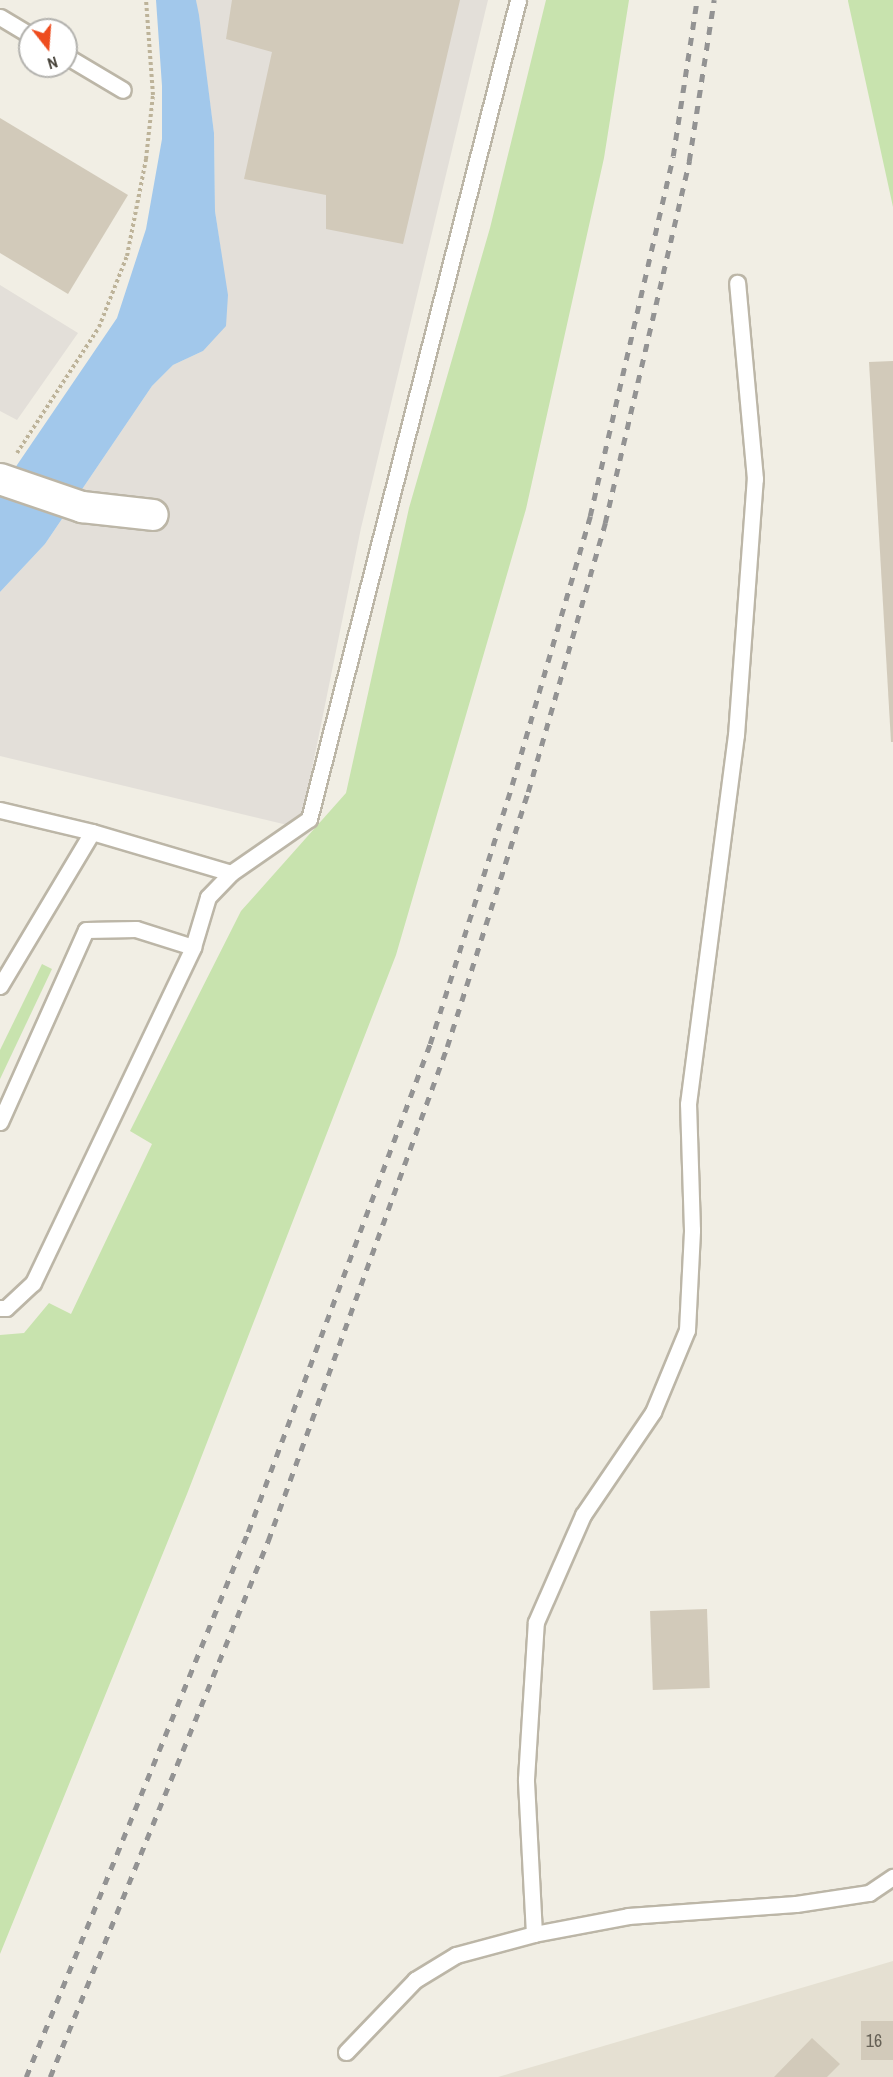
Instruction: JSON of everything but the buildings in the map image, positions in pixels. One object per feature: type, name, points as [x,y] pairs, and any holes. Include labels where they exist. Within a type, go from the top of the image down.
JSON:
[{"type":"street","points":[[7,468],[82,507],[153,515]]},
{"type":"lane","points":[[0,1308],[6,1308],[33,1283],[193,947],[208,897],[231,873],[309,819],[518,0]]},
{"type":"lane","points":[[0,17],[18,28]]},
{"type":"lane","points":[[78,63],[123,90]]},
{"type":"lane","points":[[534,1934],[526,1779],[536,1622],[583,1515],[653,1412],[687,1330],[692,1230],[688,1104],[736,735],[754,479],[737,283]]},
{"type":"lane","points":[[0,810],[92,832],[231,873]]},
{"type":"lane","points":[[0,986],[92,832]]},
{"type":"lane","points":[[0,1122],[86,930],[136,929],[193,947]]},
{"type":"lane","points":[[346,2052],[416,1980],[456,1955],[534,1934],[628,1916],[796,1904],[869,1893],[893,1877]]},
{"type":"path","points":[[7,468],[99,327],[127,256],[146,159],[153,95],[146,0]]},
{"type":"shaded area","points":[[196,0],[488,0],[361,528],[300,828],[0,756],[0,592],[45,544],[152,386],[173,365],[203,351],[221,252],[215,211],[214,133]]},
{"type":"shaded area","points":[[0,285],[78,333],[17,420],[0,411]]},
{"type":"shaded area","points":[[893,1961],[893,2077],[498,2077]]},
{"type":"green space","points":[[546,0],[629,0],[604,158],[526,509],[396,955],[187,1494],[0,1954],[0,1335],[24,1333],[49,1303],[71,1314],[152,1144],[130,1131],[241,911],[346,793],[409,508],[490,228]]},
{"type":"green space","points":[[893,0],[893,207],[848,1]]},
{"type":"green space","points":[[42,964],[52,969],[0,1079],[0,1050]]},
{"type":"water","points":[[156,0],[196,0],[214,133],[215,211],[228,295],[226,326],[203,351],[173,365],[152,386],[45,544],[0,592],[0,490],[117,318],[146,229],[162,139],[162,86]]},
{"type":"railway","points":[[26,2077],[248,1532],[430,1044],[512,785],[590,516],[673,156],[697,0]]},
{"type":"railway","points":[[50,2077],[268,1541],[447,1047],[528,792],[605,523],[689,161],[714,0]]}]
